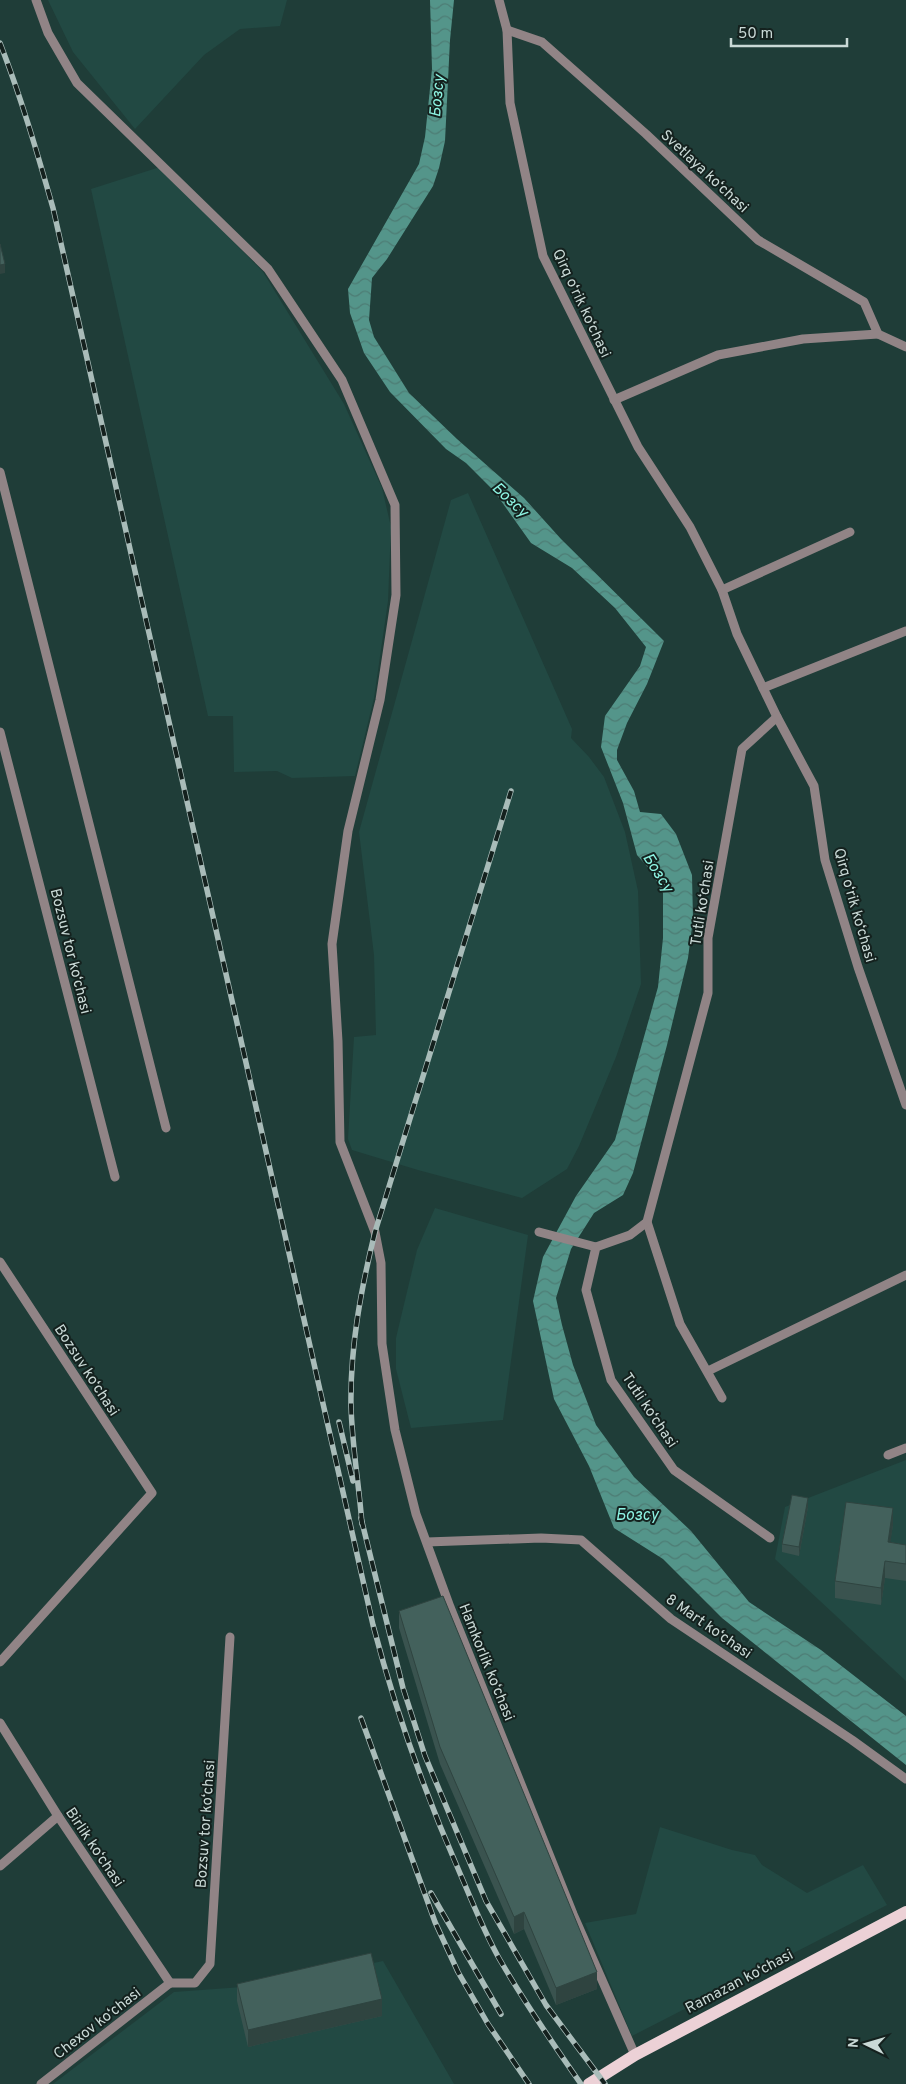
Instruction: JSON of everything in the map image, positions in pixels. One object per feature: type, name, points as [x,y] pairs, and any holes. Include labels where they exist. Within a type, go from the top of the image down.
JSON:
[{"type":"main road","name":"Ramazan ko‘chasi","points":[[589,2084],[634,2055],[906,1912]]},
{"type":"street","name":"Hamkorlik ko‘chasi","points":[[36,0],[48,33],[77,83],[268,269],[342,380],[395,504],[396,594],[380,700],[348,831],[332,944],[338,1041],[340,1142],[375,1232],[381,1262],[382,1344],[395,1430],[416,1514],[450,1607],[573,1914],[634,2055]]},
{"type":"street","name":"Qirq o‘rik ko‘chasi","points":[[499,0],[507,30],[510,103],[543,256],[638,447],[690,527],[722,590],[738,634],[763,688],[814,786],[826,860],[858,967],[906,1105]]},
{"type":"street","name":"Svetlaya ko‘chasi","points":[[507,30],[542,42],[646,134],[758,240],[864,302],[878,334]]},
{"type":"street","points":[[614,400],[718,356],[803,339],[878,334],[906,347]]},
{"type":"street","points":[[0,472],[166,1128]]},
{"type":"street","points":[[722,590],[850,532]]},
{"type":"street","points":[[763,688],[906,631]]},
{"type":"street","name":"Tutli ko‘chasi","points":[[647,1222],[708,993],[708,938],[742,749],[777,717]]},
{"type":"street","name":"Bozsuv tor ko‘chasi","points":[[0,733],[115,1177]]},
{"type":"street","points":[[539,1232],[596,1247],[630,1235],[647,1222],[680,1324],[722,1398]]},
{"type":"street","name":"Tutli ko‘chasi","points":[[596,1247],[586,1290],[611,1380],[674,1470],[770,1538]]},
{"type":"street","name":"Bozsuv ko‘chasi","points":[[0,1262],[152,1493],[0,1662]]},
{"type":"street","points":[[708,1371],[906,1275]]},
{"type":"street","points":[[888,1455],[906,1448]]},
{"type":"street","name":"8 Mart ko‘chasi","points":[[427,1542],[541,1538],[581,1540],[671,1619],[852,1740],[906,1779]]},
{"type":"street","name":"Bozsuv tor ko‘chasi","points":[[170,1983],[195,1983],[210,1964],[230,1637]]},
{"type":"street","name":"Birlik ko‘chasi","points":[[0,1724],[58,1816],[170,1983]]},
{"type":"street","points":[[0,1866],[58,1816]]},
{"type":"street","name":"Chexov ko‘chasi","points":[[41,2084],[170,1983]]},
{"type":"shaded area","points":[[48,0],[287,0],[280,26],[240,29],[204,55],[135,129],[73,52]]},
{"type":"shaded area","points":[[160,167],[263,272],[344,404],[382,488],[391,527],[388,601],[374,698],[355,776],[292,778],[277,771],[234,772],[233,716],[208,716],[91,189]]},
{"type":"shaded area","points":[[468,493],[572,729],[571,738],[604,777],[625,832],[638,891],[641,984],[616,1057],[579,1146],[567,1169],[522,1198],[352,1150],[348,1139],[354,1037],[376,1035],[374,955],[359,832],[451,500]]},
{"type":"shaded area","points":[[435,1208],[528,1235],[503,1420],[411,1428],[396,1369],[396,1338],[417,1250]]},
{"type":"shaded area","points":[[906,1460],[906,1681],[775,1559],[785,1507]]},
{"type":"shaded area","points":[[660,1827],[732,1850],[755,1855],[762,1865],[807,1893],[863,1865],[887,1905],[632,2036],[585,1923],[636,1914]]},
{"type":"shaded area","points":[[383,1961],[454,2084],[53,2084],[174,1992],[269,1985]]},
{"type":"water","name":"Бозсу","points":[[430,0],[454,0],[445,141],[433,186],[387,259],[372,278],[369,320],[374,337],[409,393],[457,439],[524,498],[561,539],[664,641],[647,684],[627,723],[617,750],[617,760],[634,791],[640,812],[661,814],[676,834],[692,875],[693,919],[688,958],[633,1173],[623,1195],[594,1213],[571,1249],[556,1298],[562,1325],[573,1365],[596,1425],[634,1477],[691,1531],[749,1602],[821,1650],[906,1716],[906,1765],[722,1618],[663,1559],[614,1528],[589,1466],[554,1399],[533,1301],[543,1257],[576,1196],[615,1140],[658,987],[663,938],[663,893],[651,871],[637,855],[623,803],[601,747],[605,716],[640,666],[646,647],[615,608],[572,568],[531,543],[494,491],[466,463],[446,449],[390,392],[364,353],[350,313],[348,289],[419,164],[425,137],[432,69]]},
{"type":"building","points":[[0,244],[5,264],[0,265]]},
{"type":"building","points":[[792,1495],[808,1498],[799,1547],[782,1544]]},
{"type":"building","points":[[846,1502],[893,1508],[888,1542],[906,1545],[906,1564],[885,1561],[881,1588],[835,1581]]},
{"type":"building","points":[[443,1596],[597,1972],[556,1988],[524,1912],[514,1917],[440,1747],[399,1611]]},
{"type":"building","points":[[371,1953],[382,1999],[248,2030],[237,1984]]},
{"type":"railway","points":[[0,43],[22,104],[53,208],[373,1625],[401,1719],[422,1780],[483,1927],[519,1992],[581,2084]]},
{"type":"railway","points":[[362,1524],[353,1435],[351,1384],[354,1340],[365,1275],[375,1232],[511,791]]},
{"type":"railway","points":[[339,1422],[353,1481]]},
{"type":"railway","points":[[361,1518],[403,1688],[425,1756],[486,1901],[546,2005],[605,2084]]},
{"type":"railway","points":[[361,1718],[435,1922],[458,1972],[488,2024],[529,2084]]},
{"type":"railway","points":[[431,1893],[501,2014]]}]
